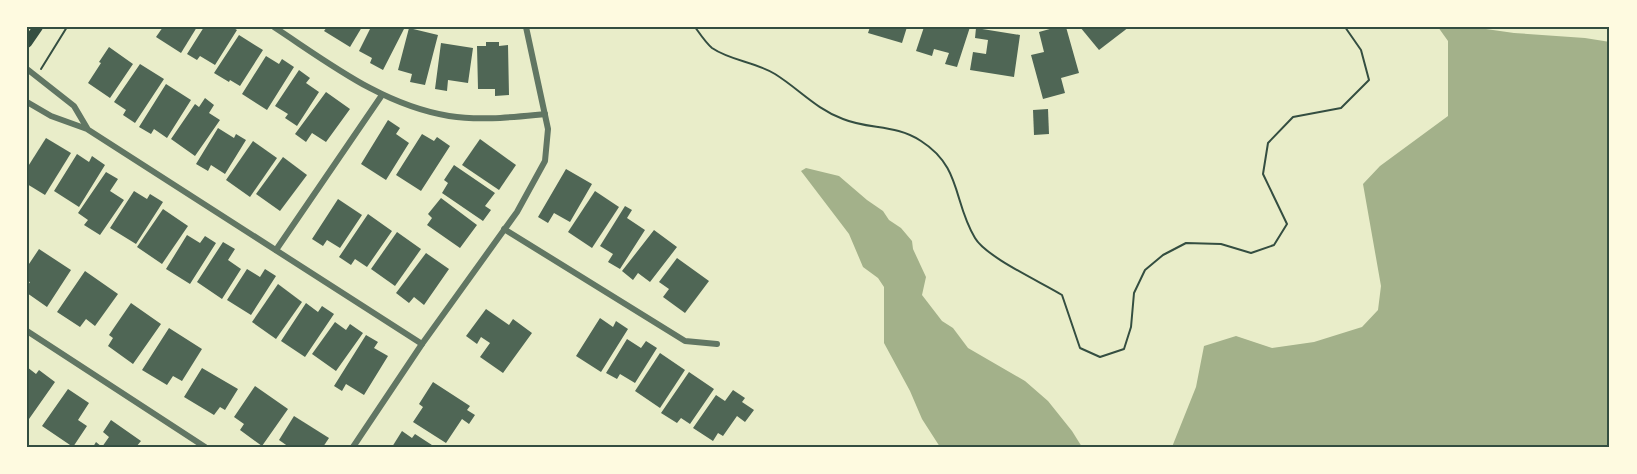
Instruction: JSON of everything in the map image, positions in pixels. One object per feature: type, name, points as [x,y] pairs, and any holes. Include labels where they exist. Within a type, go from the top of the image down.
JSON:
[{"type":"main road","points":[[27,43],[38,27]]},
{"type":"street","points":[[274,27],[361,84],[382,95],[417,108],[451,116],[490,118],[545,114]]},
{"type":"street","points":[[353,447],[422,344],[517,212],[545,161],[548,137],[545,114],[526,27]]},
{"type":"street","points":[[27,69],[74,106],[87,129]]},
{"type":"street","points":[[276,250],[382,95]]},
{"type":"street","points":[[27,102],[51,116],[87,129],[422,344]]},
{"type":"street","points":[[504,229],[685,341],[717,344]]},
{"type":"street","points":[[27,331],[205,447]]},
{"type":"path","points":[[37,75],[67,27]]},
{"type":"path","points":[[695,27],[711,47],[735,59],[765,68],[783,79],[820,109],[845,120],[904,131],[924,142],[944,161],[955,180],[963,213],[976,240],[1004,263],[1062,295],[1080,348],[1100,357],[1124,349],[1131,327],[1134,293],[1145,270],[1163,255],[1186,243],[1221,244],[1251,253],[1274,245],[1287,224],[1263,174],[1268,143],[1293,117],[1341,108],[1370,80],[1361,50],[1345,27]]},
{"type":"shaded area","points":[[1438,27],[1472,27],[1610,42],[1610,447],[1172,447],[1196,387],[1204,346],[1236,336],[1272,348],[1314,342],[1362,327],[1378,310],[1381,286],[1363,184],[1380,166],[1448,116],[1448,41]]},
{"type":"shaded area","points":[[806,168],[839,176],[901,228],[912,241],[913,249],[926,277],[922,295],[942,321],[953,328],[968,348],[1025,381],[1048,401],[1082,447],[940,447],[922,419],[884,343],[884,287],[878,278],[863,267],[849,234],[801,171]]},
{"type":"building","points":[[163,27],[197,27],[181,53],[156,37]]},
{"type":"building","points":[[204,27],[232,27],[237,30],[215,65],[200,56],[197,60],[187,54]]},
{"type":"building","points":[[327,27],[362,27],[350,47],[324,31]]},
{"type":"building","points":[[371,27],[405,27],[383,70],[370,63],[372,58],[359,51]]},
{"type":"building","points":[[870,27],[907,27],[902,43],[868,33]]},
{"type":"building","points":[[924,27],[970,27],[957,67],[945,64],[949,53],[934,49],[932,56],[916,51]]},
{"type":"building","points":[[1066,27],[1079,73],[1061,78],[1065,93],[1043,99],[1031,55],[1044,52],[1039,32]]},
{"type":"building","points":[[1080,27],[1129,27],[1099,50]]},
{"type":"building","points":[[409,28],[438,35],[425,85],[410,82],[412,74],[398,70]]},
{"type":"building","points":[[976,28],[1020,35],[1014,77],[970,70],[973,52],[986,54],[988,40],[975,38]]},
{"type":"building","points":[[239,35],[263,50],[240,86],[214,73]]},
{"type":"building","points":[[486,42],[499,42],[499,46],[508,45],[509,95],[495,96],[495,89],[478,89],[477,46],[486,46]]},
{"type":"building","points":[[441,43],[473,48],[468,83],[448,80],[447,91],[435,89]]},
{"type":"building","points":[[109,47],[133,64],[110,98],[88,83]]},
{"type":"building","points":[[266,56],[279,64],[282,59],[294,67],[267,110],[242,94]]},
{"type":"building","points":[[140,64],[164,79],[135,123],[123,115],[126,110],[114,102]]},
{"type":"building","points":[[299,70],[310,78],[306,83],[319,92],[297,126],[285,118],[288,114],[275,106]]},
{"type":"building","points":[[166,84],[191,100],[167,138],[154,129],[151,134],[139,127]]},
{"type":"building","points":[[326,92],[350,109],[326,142],[312,133],[306,142],[295,134]]},
{"type":"building","points":[[205,98],[214,105],[209,113],[220,120],[195,156],[171,139],[195,104],[199,107]]},
{"type":"building","points":[[1048,109],[1049,134],[1034,135],[1033,110]]},
{"type":"building","points":[[388,120],[400,128],[396,134],[409,143],[386,180],[361,164]]},
{"type":"building","points":[[218,128],[234,138],[236,134],[246,140],[225,174],[211,165],[208,171],[196,164]]},
{"type":"building","points":[[422,134],[434,141],[437,137],[450,146],[421,191],[396,175]]},
{"type":"building","points":[[46,138],[71,153],[45,195],[27,184],[27,168]]},
{"type":"building","points":[[480,139],[516,165],[499,190],[462,165]]},
{"type":"building","points":[[253,141],[277,158],[250,197],[226,180]]},
{"type":"building","points":[[77,154],[89,162],[92,156],[105,165],[79,207],[54,191]]},
{"type":"building","points":[[283,157],[307,175],[280,211],[256,194]]},
{"type":"building","points":[[454,165],[495,193],[485,206],[491,210],[483,221],[442,193],[448,183],[444,180]]},
{"type":"building","points":[[566,169],[592,184],[570,222],[554,213],[548,223],[538,217]]},
{"type":"building","points":[[106,172],[118,179],[110,191],[124,200],[100,235],[84,225],[88,220],[78,213]]},
{"type":"building","points":[[134,191],[147,199],[150,194],[163,202],[136,244],[110,228]]},
{"type":"building","points":[[595,191],[619,207],[592,248],[568,232]]},
{"type":"building","points":[[441,198],[477,225],[460,248],[427,225],[432,218],[428,214]]},
{"type":"building","points":[[338,199],[362,215],[340,248],[327,240],[323,246],[312,239]]},
{"type":"building","points":[[625,206],[632,210],[627,218],[645,230],[620,269],[608,262],[613,254],[600,246]]},
{"type":"building","points":[[163,209],[188,226],[162,264],[137,247]]},
{"type":"building","points":[[368,214],[392,231],[367,267],[355,259],[351,265],[339,257]]},
{"type":"building","points":[[654,230],[677,247],[650,282],[638,273],[633,280],[622,271]]},
{"type":"building","points":[[397,232],[421,249],[395,286],[371,269]]},
{"type":"building","points":[[187,235],[200,243],[205,236],[216,243],[190,284],[166,269]]},
{"type":"building","points":[[223,242],[235,249],[228,260],[241,269],[222,299],[197,282]]},
{"type":"building","points":[[39,249],[71,270],[47,307],[27,293],[30,282],[27,281],[27,267]]},
{"type":"building","points":[[426,253],[449,269],[424,305],[414,297],[409,303],[396,293]]},
{"type":"building","points":[[677,258],[709,281],[685,313],[663,297],[669,289],[659,282]]},
{"type":"building","points":[[247,269],[260,277],[265,269],[276,276],[251,315],[227,300]]},
{"type":"building","points":[[85,271],[118,294],[95,326],[86,319],[80,327],[57,312]]},
{"type":"building","points":[[278,284],[302,302],[276,339],[252,322]]},
{"type":"building","points":[[131,303],[161,324],[133,364],[108,346],[113,338],[109,335]]},
{"type":"building","points":[[306,303],[318,312],[322,306],[334,314],[305,357],[281,341]]},
{"type":"building","points":[[486,309],[509,325],[513,319],[532,333],[503,373],[480,357],[490,343],[481,337],[477,344],[466,336]]},
{"type":"building","points":[[600,318],[613,327],[616,321],[628,329],[601,372],[576,356]]},
{"type":"building","points":[[335,322],[346,330],[350,324],[363,333],[336,371],[312,354]]},
{"type":"building","points":[[169,328],[202,349],[182,381],[173,376],[167,385],[142,370]]},
{"type":"building","points":[[366,335],[378,342],[374,348],[388,356],[364,395],[346,384],[342,391],[334,386]]},
{"type":"building","points":[[627,339],[641,348],[646,341],[657,348],[635,383],[620,374],[617,379],[606,373]]},
{"type":"building","points":[[660,353],[685,370],[660,408],[635,391]]},
{"type":"building","points":[[27,367],[36,374],[39,370],[55,382],[29,419],[27,417]]},
{"type":"building","points":[[202,368],[238,389],[225,410],[220,407],[214,415],[184,397]]},
{"type":"building","points":[[689,372],[714,389],[690,424],[681,418],[677,423],[661,413]]},
{"type":"building","points":[[433,382],[470,406],[467,410],[475,415],[469,424],[462,419],[446,443],[413,422],[423,407],[419,404]]},
{"type":"building","points":[[255,386],[288,409],[262,446],[240,430],[244,424],[234,417]]},
{"type":"building","points":[[68,389],[89,403],[78,420],[87,426],[73,447],[42,426]]},
{"type":"building","points":[[733,390],[745,398],[742,402],[754,410],[745,422],[737,416],[723,436],[718,433],[713,441],[693,428],[716,395],[725,401]]},
{"type":"building","points":[[294,416],[329,438],[323,447],[289,447],[279,440]]},
{"type":"building","points":[[111,420],[141,441],[136,447],[102,447],[109,437],[103,432]]},
{"type":"building","points":[[402,431],[412,438],[415,434],[435,447],[392,447]]}]
